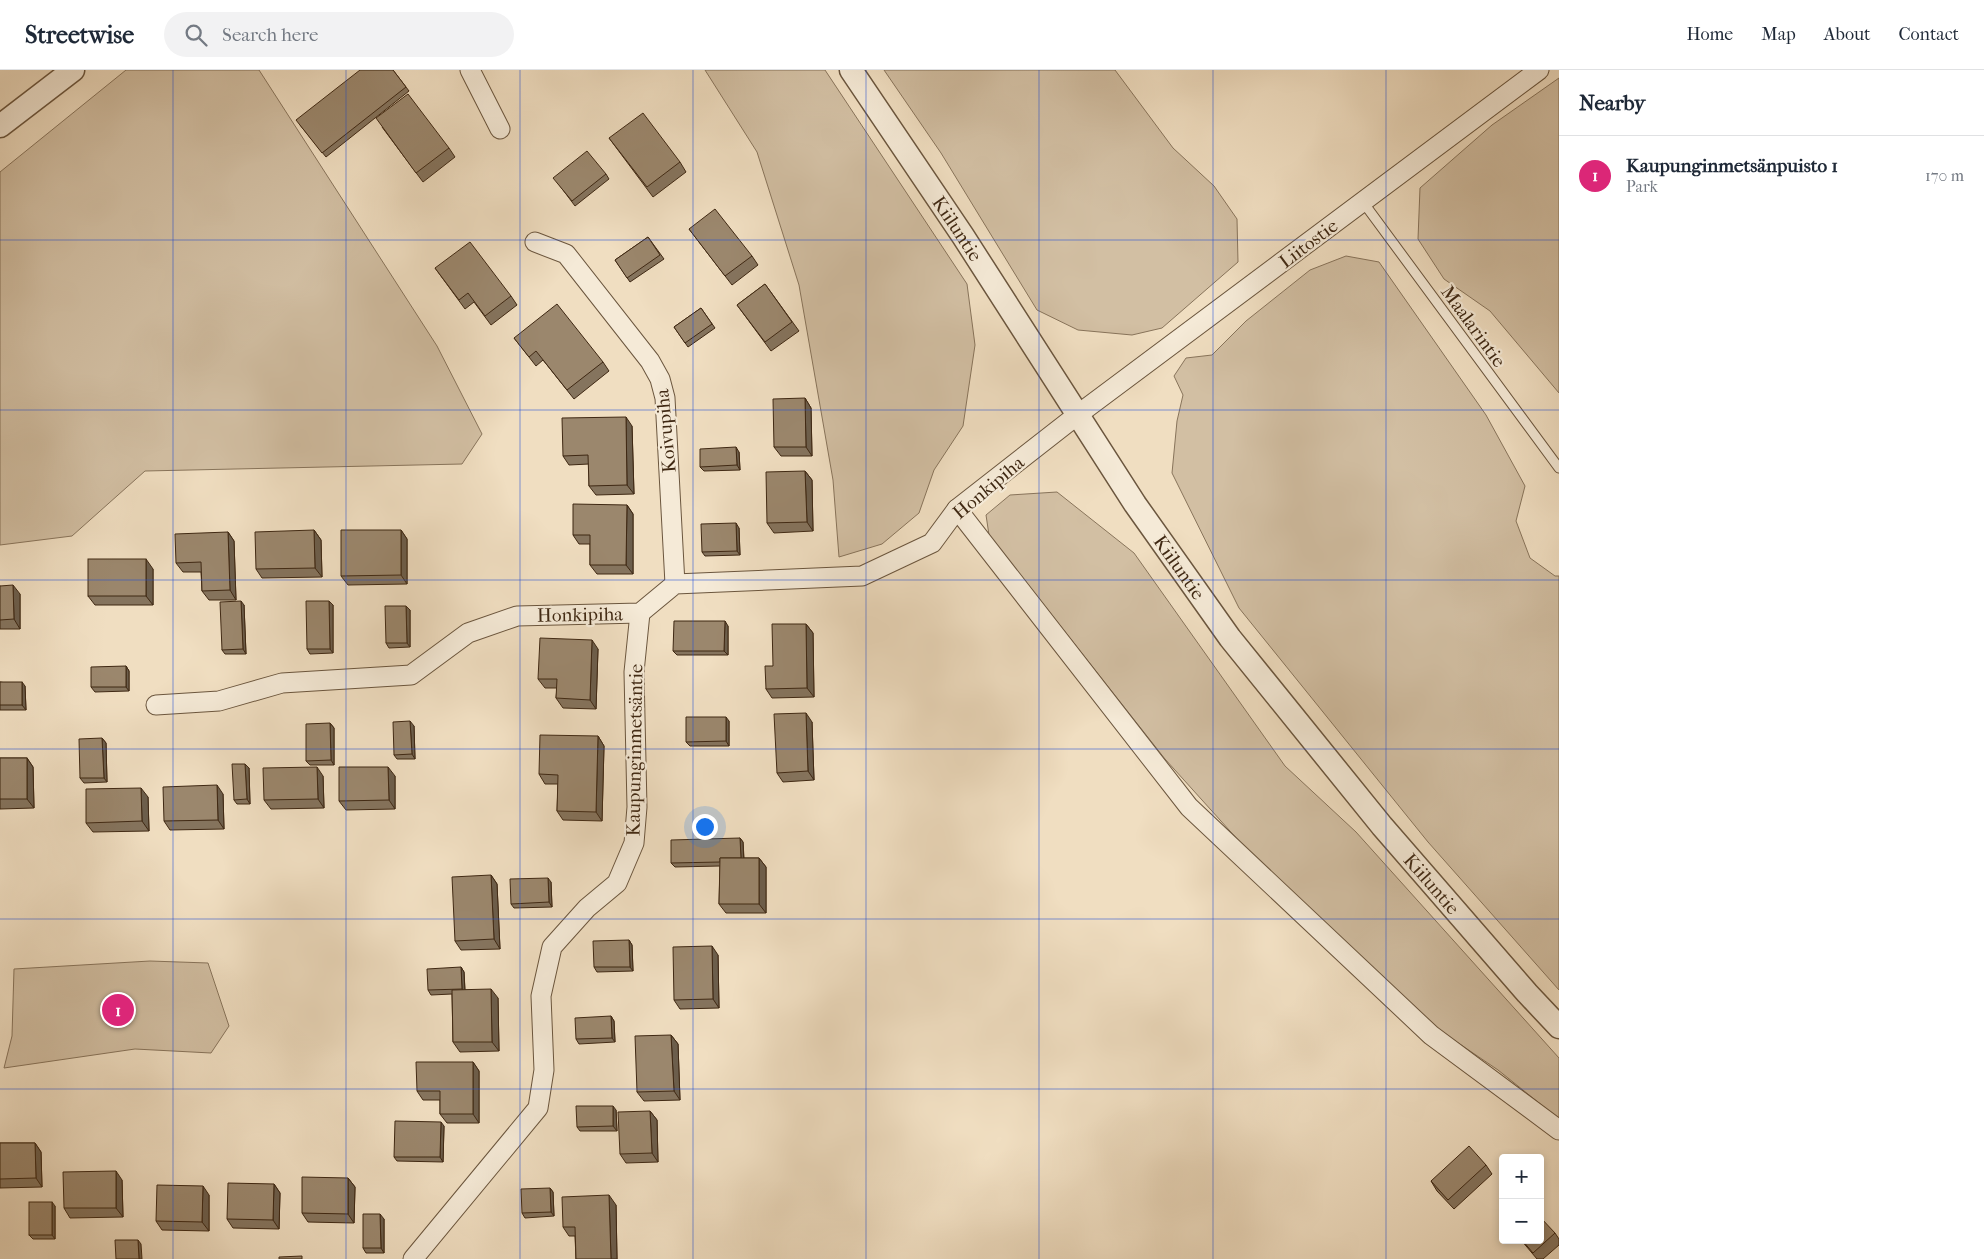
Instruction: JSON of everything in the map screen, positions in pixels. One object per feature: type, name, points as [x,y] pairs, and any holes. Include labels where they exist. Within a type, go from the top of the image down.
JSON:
[{"type":"street","points":[[0,126],[73,70]]},
{"type":"street","points":[[470,70],[500,129]]},
{"type":"street","name":"Kiiluntie","points":[[851,70],[963,236],[1076,416],[1135,504],[1230,638],[1382,826],[1527,993],[1559,1027]]},
{"type":"street","name":"Liitostie","points":[[1076,416],[1539,70]]},
{"type":"street","name":"Koivupiha","points":[[535,242],[566,254],[650,361],[660,380],[665,398],[674,584]]},
{"type":"street","name":"Honkipiha","points":[[156,705],[219,701],[282,683],[411,675],[468,633],[517,616],[640,613],[674,584],[862,576],[932,543],[957,510],[1076,416]]},
{"type":"street","points":[[957,510],[1190,807],[1431,1035],[1559,1130]]},
{"type":"street","name":"Kaupunginmetsäntie","points":[[413,1259],[538,1108],[544,1070],[540,996],[552,946],[587,908],[617,883],[634,843],[637,807],[634,672],[640,613]]},
{"type":"lane","name":"Maalarintie","points":[[1363,202],[1559,468]]},
{"type":"shaded area","points":[[126,70],[259,70],[437,346],[482,434],[462,464],[145,471],[72,536],[0,545],[0,172]]},
{"type":"shaded area","points":[[705,70],[825,70],[967,284],[975,345],[963,426],[934,470],[919,513],[882,544],[839,557],[833,480],[799,285],[757,152]]},
{"type":"shaded area","points":[[884,70],[1115,70],[1173,148],[1214,186],[1237,219],[1238,262],[1162,328],[1132,335],[1078,330],[1037,310],[941,153]]},
{"type":"shaded area","points":[[1559,78],[1559,393],[1490,311],[1444,279],[1418,239],[1420,188],[1492,125]]},
{"type":"shaded area","points":[[1346,256],[1379,262],[1486,415],[1525,486],[1516,521],[1530,558],[1555,576],[1559,576],[1559,990],[1428,842],[1239,608],[1172,473],[1177,421],[1183,395],[1174,376],[1186,358],[1212,355],[1246,321],[1310,270]]},
{"type":"shaded area","points":[[1057,492],[1134,553],[1285,766],[1356,832],[1559,1058],[1559,1119],[1498,1070],[1442,1032],[1248,851],[1165,759],[989,535],[986,515],[1010,495]]},
{"type":"shaded area","points":[[150,961],[208,963],[229,1026],[211,1053],[135,1049],[4,1068],[12,1036],[14,969]]},
{"type":"building","points":[[360,70],[393,70],[406,87],[322,153],[296,120]]},
{"type":"building","points":[[408,94],[449,148],[416,173],[376,118]]},
{"type":"building","points":[[643,113],[680,162],[647,187],[609,138]]},
{"type":"building","points":[[587,151],[606,174],[572,201],[553,178]]},
{"type":"building","points":[[715,209],[752,256],[725,276],[689,229]]},
{"type":"building","points":[[648,237],[660,255],[627,278],[615,260]]},
{"type":"building","points":[[470,242],[511,296],[485,316],[468,293],[459,300],[435,268]]},
{"type":"building","points":[[765,284],[792,322],[765,342],[737,305]]},
{"type":"building","points":[[557,304],[603,362],[567,390],[536,351],[529,357],[514,338]]},
{"type":"building","points":[[701,308],[712,324],[685,343],[674,327]]},
{"type":"building","points":[[805,398],[806,447],[774,447],[773,399]]},
{"type":"building","points":[[626,417],[627,485],[589,486],[588,455],[563,456],[562,418]]},
{"type":"building","points":[[736,447],[737,465],[700,467],[700,449]]},
{"type":"building","points":[[805,471],[807,522],[767,523],[766,472]]},
{"type":"building","points":[[573,504],[627,505],[626,565],[590,565],[590,535],[573,535]]},
{"type":"building","points":[[736,523],[737,551],[702,552],[701,524]]},
{"type":"building","points":[[314,530],[315,568],[256,569],[255,532]]},
{"type":"building","points":[[341,530],[401,530],[401,575],[341,576]]},
{"type":"building","points":[[228,532],[230,590],[202,591],[201,562],[176,563],[175,534]]},
{"type":"building","points":[[88,559],[146,559],[146,596],[88,596]]},
{"type":"building","points":[[13,585],[14,619],[0,620],[0,586]]},
{"type":"building","points":[[241,601],[243,649],[222,650],[220,602]]},
{"type":"building","points":[[306,601],[329,601],[330,649],[307,649]]},
{"type":"building","points":[[385,606],[406,606],[407,643],[386,643]]},
{"type":"building","points":[[674,621],[725,621],[724,651],[673,651]]},
{"type":"building","points":[[772,624],[806,624],[807,688],[766,689],[765,666],[773,666]]},
{"type":"building","points":[[540,638],[592,640],[590,700],[556,698],[557,679],[538,679]]},
{"type":"building","points":[[126,666],[126,687],[91,687],[91,667]]},
{"type":"building","points":[[0,682],[22,682],[22,705],[0,705]]},
{"type":"building","points":[[806,713],[808,771],[777,773],[774,714]]},
{"type":"building","points":[[686,717],[726,717],[726,741],[686,742]]},
{"type":"building","points":[[410,721],[412,754],[394,755],[393,722]]},
{"type":"building","points":[[330,723],[331,760],[306,761],[306,724]]},
{"type":"building","points":[[540,735],[598,736],[596,812],[557,811],[558,775],[539,774]]},
{"type":"building","points":[[102,738],[104,778],[80,778],[79,739]]},
{"type":"building","points":[[0,758],[27,758],[27,799],[0,799]]},
{"type":"building","points":[[232,764],[245,764],[247,799],[234,800]]},
{"type":"building","points":[[317,767],[318,799],[264,800],[263,768]]},
{"type":"building","points":[[339,767],[388,767],[389,800],[339,801]]},
{"type":"building","points":[[217,785],[218,820],[164,821],[163,787]]},
{"type":"building","points":[[141,788],[142,821],[86,823],[86,789]]},
{"type":"building","points":[[740,838],[741,858],[720,858],[720,862],[671,863],[671,840]]},
{"type":"building","points":[[720,858],[759,858],[759,904],[719,904]]},
{"type":"building","points":[[491,875],[494,939],[455,941],[452,877]]},
{"type":"building","points":[[548,878],[549,902],[511,904],[510,879]]},
{"type":"building","points":[[629,940],[630,967],[594,967],[593,941]]},
{"type":"building","points":[[712,946],[713,999],[674,1000],[673,947]]},
{"type":"building","points":[[461,967],[462,989],[428,990],[427,969]]},
{"type":"building","points":[[491,989],[492,1042],[453,1042],[452,990]]},
{"type":"building","points":[[611,1016],[612,1038],[576,1039],[575,1018]]},
{"type":"building","points":[[671,1035],[674,1091],[637,1092],[635,1036]]},
{"type":"building","points":[[416,1062],[473,1062],[473,1114],[440,1114],[440,1091],[417,1091]]},
{"type":"building","points":[[576,1106],[613,1106],[613,1126],[577,1127]]},
{"type":"building","points":[[650,1111],[652,1153],[620,1154],[618,1112]]},
{"type":"building","points":[[395,1121],[441,1122],[440,1157],[394,1157]]},
{"type":"building","points":[[0,1143],[35,1143],[36,1178],[0,1179]]},
{"type":"building","points":[[1469,1146],[1486,1165],[1448,1200],[1431,1181]]},
{"type":"building","points":[[116,1171],[116,1208],[64,1208],[63,1172]]},
{"type":"building","points":[[302,1177],[348,1178],[348,1214],[302,1213]]},
{"type":"building","points":[[228,1183],[274,1184],[273,1220],[227,1219]]},
{"type":"building","points":[[157,1185],[203,1186],[202,1222],[156,1221]]},
{"type":"building","points":[[550,1188],[551,1212],[522,1213],[521,1189]]},
{"type":"building","points":[[609,1195],[611,1259],[576,1259],[575,1227],[563,1227],[562,1197]]},
{"type":"building","points":[[29,1202],[52,1202],[52,1235],[29,1235]]},
{"type":"building","points":[[363,1214],[380,1214],[381,1248],[363,1248]]},
{"type":"building","points":[[1544,1221],[1555,1233],[1544,1243]]},
{"type":"building","points":[[115,1240],[138,1240],[139,1259],[116,1259]]},
{"type":"building","points":[[1525,1244],[1543,1244],[1533,1253]]},
{"type":"building","points":[[302,1256],[302,1259],[279,1259],[279,1257]]},
{"type":"place","name":"Kaupunginmetsänpuisto 1","points":[[118,1010]]}]
